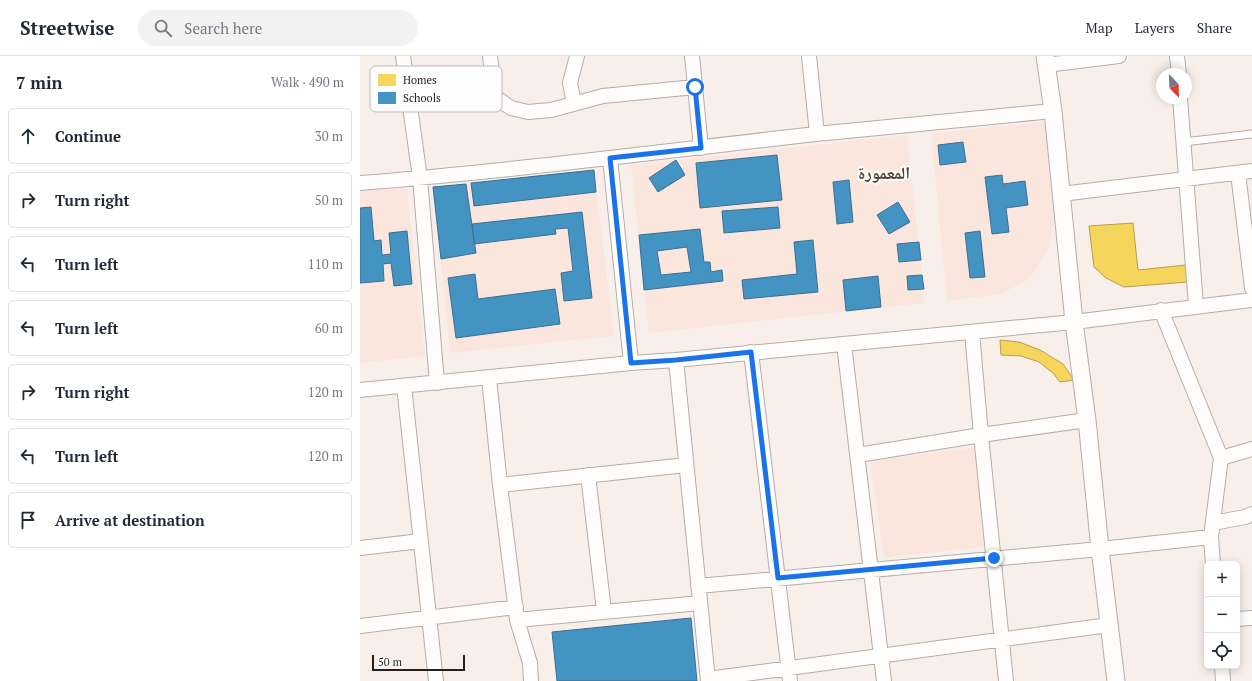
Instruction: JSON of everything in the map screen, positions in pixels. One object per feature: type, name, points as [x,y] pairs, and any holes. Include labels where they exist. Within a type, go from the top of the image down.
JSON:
[{"type":"street","points":[[403,56],[404,66]]},
{"type":"street","points":[[490,56],[491,66]]},
{"type":"street","points":[[574,103],[570,83],[577,56]]},
{"type":"street","points":[[692,56],[701,148]]},
{"type":"street","points":[[809,56],[817,134]]},
{"type":"street","points":[[1116,681],[1100,549],[1087,420],[1074,322],[1053,111],[1046,61],[1119,56]]},
{"type":"street","points":[[1177,56],[1178,68]]},
{"type":"street","points":[[502,102],[511,108],[528,112],[551,110],[603,96],[695,87]]},
{"type":"street","points":[[1181,104],[1196,306]]},
{"type":"street","points":[[360,183],[610,158],[817,134],[1053,111]]},
{"type":"street","points":[[411,112],[420,178],[437,383]]},
{"type":"street","points":[[610,158],[631,363]]},
{"type":"street","points":[[1061,194],[1245,172],[1252,288]]},
{"type":"street","points":[[360,390],[1074,322],[1161,310],[1252,300]]},
{"type":"street","points":[[1161,310],[1221,458],[1211,537],[1213,561]]},
{"type":"street","points":[[972,332],[1006,681]]},
{"type":"street","points":[[844,344],[884,681]]},
{"type":"street","points":[[751,352],[790,674]]},
{"type":"street","points":[[676,360],[708,680],[790,674],[881,655],[1109,624]]},
{"type":"street","points":[[489,378],[500,485],[516,613],[530,663],[531,681]]},
{"type":"street","points":[[404,386],[436,681]]},
{"type":"street","points":[[858,455],[1087,420]]},
{"type":"street","points":[[1221,458],[1252,449]]},
{"type":"street","points":[[500,485],[686,465]]},
{"type":"street","points":[[588,475],[604,611]]},
{"type":"street","points":[[1213,523],[1245,517],[1252,514]]},
{"type":"street","points":[[698,586],[1100,549],[1211,537]]},
{"type":"street","points":[[360,548],[421,542]]},
{"type":"street","points":[[360,626],[429,618],[516,613],[604,611],[700,603]]},
{"type":"street","points":[[1240,619],[1252,618]]},
{"type":"street","points":[[1222,669],[1223,681]]},
{"type":"lane","points":[[1184,142],[1252,134]]},
{"type":"shaded area","points":[[1046,122],[1054,223],[1047,251],[1031,277],[1002,294],[947,301],[931,133]]},
{"type":"shaded area","points":[[907,135],[925,303],[649,333],[631,165]]},
{"type":"shaded area","points":[[594,170],[614,336],[450,353],[433,187]]},
{"type":"shaded area","points":[[407,187],[425,356],[360,363],[360,190]]},
{"type":"shaded area","points":[[977,447],[989,546],[884,558],[870,461]]},
{"type":"building: Homes","points":[[1133,223],[1138,270],[1186,265],[1188,282],[1124,287],[1106,278],[1094,267],[1089,226]]},
{"type":"building: Homes","points":[[1000,340],[1019,342],[1040,350],[1063,364],[1074,380],[1060,382],[1053,373],[1039,362],[1021,356],[1001,355]]},
{"type":"building: Schools","points":[[963,142],[966,162],[940,165],[938,145]]},
{"type":"building: Schools","points":[[777,155],[782,200],[700,208],[696,163]]},
{"type":"building: Schools","points":[[676,160],[685,175],[658,192],[649,178]]},
{"type":"building: Schools","points":[[594,170],[596,192],[474,206],[471,183]]},
{"type":"building: Schools","points":[[1002,175],[1003,184],[1025,181],[1028,205],[1006,208],[1009,232],[992,234],[985,177]]},
{"type":"building: Schools","points":[[849,180],[853,222],[837,224],[833,182]]},
{"type":"building: Schools","points":[[466,184],[476,253],[441,259],[433,187]]},
{"type":"building: Schools","points":[[898,202],[910,222],[889,234],[877,215]]},
{"type":"building: Schools","points":[[371,207],[374,241],[381,240],[382,255],[391,254],[389,233],[407,231],[412,284],[394,286],[391,263],[383,264],[384,281],[360,283],[360,208]]},
{"type":"building: Schools","points":[[778,207],[780,228],[724,233],[722,211]]},
{"type":"building: Schools","points":[[582,212],[592,298],[564,301],[561,273],[573,271],[568,228],[555,229],[556,234],[474,244],[472,224]]},
{"type":"building: Schools","points":[[700,229],[704,262],[710,262],[711,272],[722,270],[723,281],[644,290],[639,235]],"holes":[[[687,247],[691,272],[661,275],[657,251]]]},
{"type":"building: Schools","points":[[980,231],[985,277],[970,278],[965,233]]},
{"type":"building: Schools","points":[[813,240],[818,292],[744,299],[742,280],[797,274],[794,242]]},
{"type":"building: Schools","points":[[919,242],[921,260],[899,262],[897,244]]},
{"type":"building: Schools","points":[[475,274],[478,299],[555,289],[560,324],[456,338],[448,278]]},
{"type":"building: Schools","points":[[922,275],[924,289],[908,290],[907,276]]},
{"type":"building: Schools","points":[[878,276],[881,307],[846,311],[843,280]]},
{"type":"building: Schools","points":[[691,618],[697,681],[557,681],[552,632]]},
{"type":"district","name":"المعمورة","points":[[884,172]]},
{"type":"route","points":[[695,87],[701,148],[610,158],[631,363],[751,352],[778,578],[994,558]]}]
